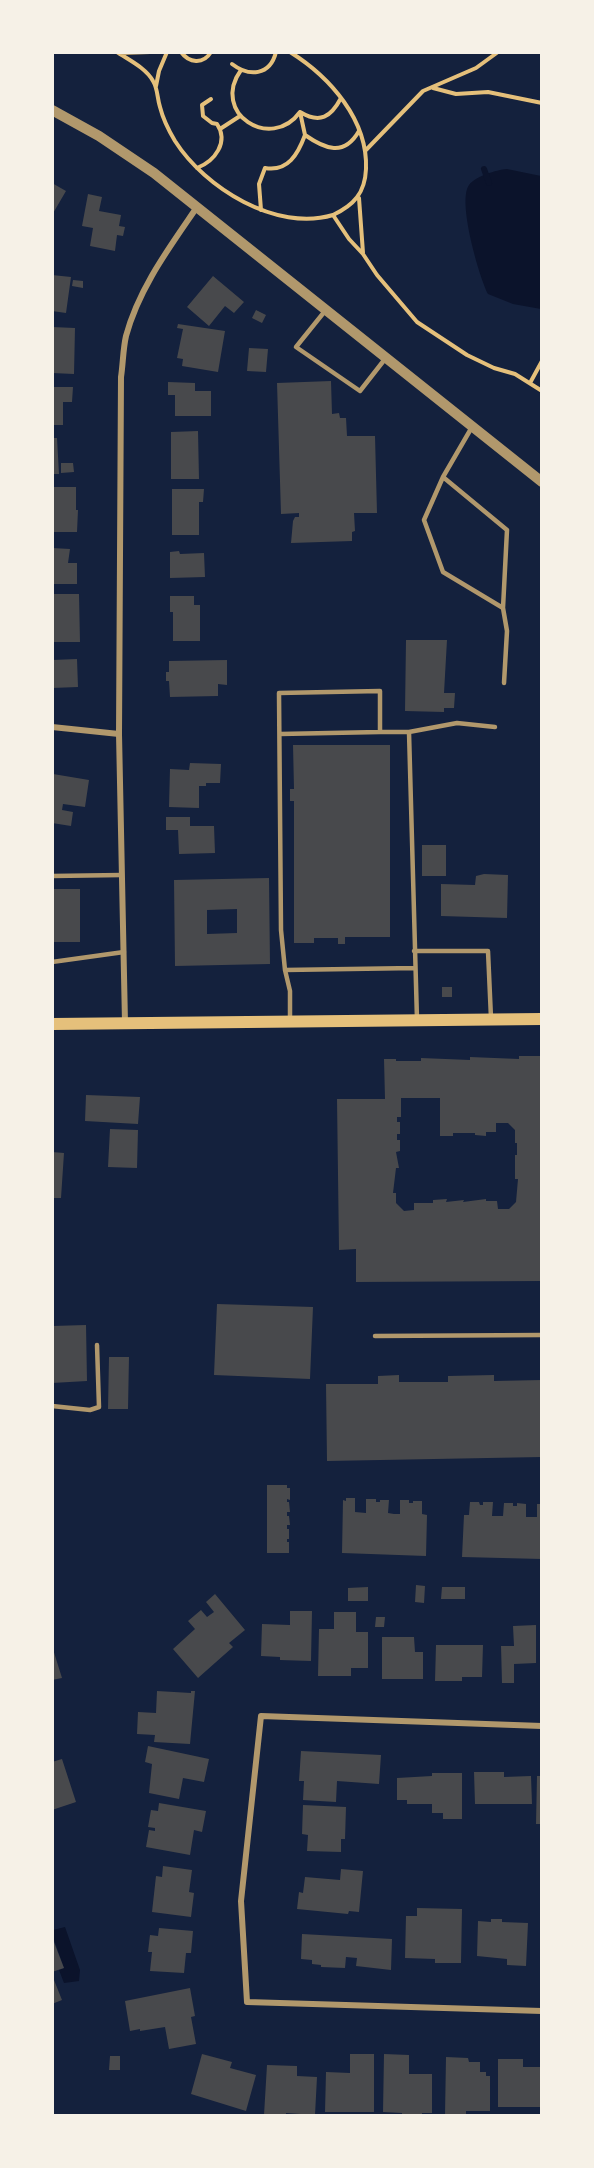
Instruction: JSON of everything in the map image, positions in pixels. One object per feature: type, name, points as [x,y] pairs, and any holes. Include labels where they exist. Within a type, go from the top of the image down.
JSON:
[{"type":"main road","points":[[52,1024],[542,1019]]},
{"type":"street","points":[[54,113],[108,143],[154,173],[542,482]]},
{"type":"street","points":[[125,1024],[119,734],[121,377],[125,339],[135,308],[152,275],[196,207]]},
{"type":"street","points":[[52,727],[119,734]]},
{"type":"street","points":[[542,1726],[261,1716],[242,1901],[247,2002],[542,2011]]},
{"type":"lane","points":[[325,311],[296,347],[360,392],[385,359]]},
{"type":"lane","points":[[472,427],[443,477],[424,520],[443,572],[503,608]]},
{"type":"lane","points":[[443,477],[507,530],[503,608],[507,631],[504,684]]},
{"type":"lane","points":[[290,1021],[290,991],[285,970],[281,930],[279,693],[380,691],[380,732]]},
{"type":"lane","points":[[280,734],[409,732],[457,723],[495,727]]},
{"type":"lane","points":[[409,732],[417,1020]]},
{"type":"lane","points":[[52,876],[122,875]]},
{"type":"lane","points":[[414,951],[488,951],[491,1019]]},
{"type":"lane","points":[[52,962],[124,952]]},
{"type":"lane","points":[[285,970],[415,968]]},
{"type":"lane","points":[[375,1336],[542,1335]]},
{"type":"lane","points":[[52,1406],[90,1410],[99,1407],[97,1345]]},
{"type":"path","points":[[118,53],[150,52]]},
{"type":"path","points":[[156,87],[159,71],[167,52]]},
{"type":"path","points":[[181,52],[189,60],[196,62],[203,60],[211,52]]},
{"type":"path","points":[[232,64],[251,73],[266,68],[273,62],[276,52]]},
{"type":"path","points":[[290,52],[320,74],[341,98],[359,130],[365,152],[365,178],[359,198],[363,254]]},
{"type":"path","points":[[365,152],[423,91],[476,68],[498,52]]},
{"type":"path","points":[[118,53],[152,78],[163,118],[175,141],[197,168],[223,188],[261,210],[288,218],[312,219],[333,215],[359,198]]},
{"type":"path","points":[[241,70],[232,89],[234,108],[251,124],[272,129],[294,121],[300,112]]},
{"type":"path","points":[[433,88],[456,94],[488,92],[542,103]]},
{"type":"path","points":[[300,112],[311,118],[319,118],[334,110],[341,98]]},
{"type":"path","points":[[197,168],[205,165],[218,152],[222,134],[217,124],[203,116],[202,105],[211,99]]},
{"type":"path","points":[[261,210],[259,184],[265,168],[280,168],[287,165],[298,151],[305,135],[300,112]]},
{"type":"path","points":[[220,129],[240,116]]},
{"type":"path","points":[[305,135],[322,147],[341,147],[349,145],[359,130]]},
{"type":"path","points":[[333,215],[349,239],[417,322],[467,355],[494,368],[515,374],[542,391]]},
{"type":"path","points":[[530,383],[542,361]]},
{"type":"water","points":[[507,169],[541,176],[541,309],[513,304],[488,294],[471,239],[466,206],[469,185],[487,174]]},
{"type":"water","points":[[65,1927],[80,1970],[79,1981],[64,1983],[59,1970],[64,1968],[53,1937],[53,1930]]},
{"type":"building","points":[[52,183],[66,191],[52,215]]},
{"type":"building","points":[[88,194],[102,197],[99,211],[121,215],[119,226],[125,227],[123,236],[117,235],[115,251],[90,246],[93,228],[82,226]]},
{"type":"building","points":[[52,275],[71,277],[66,313],[52,311]]},
{"type":"building","points":[[213,276],[244,302],[234,313],[225,306],[209,326],[187,307]]},
{"type":"building","points":[[73,280],[83,281],[83,288],[72,286]]},
{"type":"building","points":[[256,310],[266,315],[262,323],[252,318]]},
{"type":"building","points":[[178,324],[225,331],[218,372],[182,366],[183,359],[177,358],[183,329],[177,328]]},
{"type":"building","points":[[52,327],[75,328],[74,374],[52,373]]},
{"type":"building","points":[[249,348],[268,349],[266,372],[247,371]]},
{"type":"building","points":[[331,381],[332,414],[339,413],[340,418],[346,418],[347,436],[375,436],[377,513],[354,513],[355,531],[352,532],[352,541],[291,543],[293,521],[295,517],[299,517],[299,513],[281,514],[277,383]]},
{"type":"building","points":[[168,382],[195,383],[195,391],[211,391],[211,416],[175,416],[175,395],[168,395]]},
{"type":"building","points":[[52,387],[73,387],[72,402],[63,402],[63,425],[52,425]]},
{"type":"building","points":[[198,431],[199,479],[171,479],[171,432]]},
{"type":"building","points":[[52,438],[57,438],[59,474],[52,474]]},
{"type":"building","points":[[61,463],[73,463],[74,472],[61,473]]},
{"type":"building","points":[[52,487],[76,487],[77,532],[52,532]]},
{"type":"building","points":[[172,489],[204,489],[203,502],[199,502],[199,535],[172,535]]},
{"type":"building","points":[[52,548],[70,549],[68,563],[77,563],[77,584],[52,584]]},
{"type":"building","points":[[179,551],[180,554],[204,553],[205,577],[170,578],[170,552]]},
{"type":"building","points":[[52,594],[79,594],[80,642],[52,642]]},
{"type":"building","points":[[170,596],[194,596],[194,605],[200,605],[200,641],[173,641],[173,612],[170,612]]},
{"type":"building","points":[[406,640],[447,640],[444,693],[455,693],[454,708],[444,708],[444,712],[405,711]]},
{"type":"building","points":[[77,659],[78,687],[52,688],[52,660]]},
{"type":"building","points":[[227,660],[227,685],[218,684],[218,696],[170,697],[169,681],[166,681],[169,661]]},
{"type":"building","points":[[293,745],[390,745],[390,937],[345,937],[345,944],[338,944],[338,938],[314,938],[314,943],[294,943],[294,801],[290,801],[290,789],[294,789]]},
{"type":"building","points":[[190,763],[221,764],[220,783],[206,783],[206,786],[199,786],[199,808],[169,807],[170,769],[189,770]]},
{"type":"building","points":[[53,774],[89,780],[85,807],[63,804],[62,810],[73,812],[71,826],[52,823]]},
{"type":"building","points":[[166,817],[190,817],[190,826],[214,826],[215,853],[179,854],[178,830],[166,830]]},
{"type":"building","points":[[422,845],[446,845],[446,876],[422,876]]},
{"type":"building","points":[[508,875],[507,918],[441,916],[441,884],[475,885],[476,876]]},
{"type":"building","points":[[269,878],[270,964],[175,966],[174,880]],"holes":[[[237,909],[237,933],[207,934],[207,910]]]},
{"type":"building","points":[[52,889],[80,889],[80,942],[52,942]]},
{"type":"building","points":[[442,987],[452,987],[452,997],[442,997]]},
{"type":"building","points":[[519,1056],[542,1056],[542,1281],[356,1282],[356,1249],[339,1250],[337,1099],[385,1099],[384,1059],[396,1059],[396,1061],[421,1061],[421,1058],[470,1060],[470,1057],[519,1059]],"holes":[[[401,1098],[440,1098],[440,1136],[453,1136],[453,1133],[475,1133],[475,1135],[486,1136],[486,1132],[496,1132],[496,1123],[508,1123],[515,1130],[515,1143],[517,1143],[515,1179],[518,1179],[516,1202],[509,1209],[498,1209],[497,1201],[486,1201],[486,1199],[463,1202],[464,1200],[446,1202],[447,1199],[433,1200],[433,1203],[414,1203],[414,1210],[404,1211],[396,1203],[396,1193],[393,1193],[396,1168],[399,1168],[396,1152],[400,1151],[400,1140],[397,1140],[397,1134],[400,1134],[400,1122],[397,1122],[397,1117],[401,1117]]]},
{"type":"building","points":[[86,1095],[140,1097],[138,1124],[85,1121]]},
{"type":"building","points":[[110,1129],[138,1130],[137,1168],[108,1167]]},
{"type":"building","points":[[52,1152],[64,1153],[61,1198],[52,1198]]},
{"type":"building","points":[[217,1304],[313,1307],[310,1379],[214,1375]]},
{"type":"building","points":[[86,1325],[87,1381],[52,1383],[52,1326]]},
{"type":"building","points":[[109,1357],[129,1357],[128,1409],[108,1409]]},
{"type":"building","points":[[399,1375],[399,1382],[448,1382],[448,1376],[494,1375],[494,1381],[542,1380],[542,1457],[327,1461],[326,1384],[378,1384],[378,1376]]},
{"type":"building","points":[[267,1485],[287,1485],[287,1488],[290,1488],[290,1500],[287,1499],[290,1512],[287,1512],[290,1525],[287,1525],[289,1553],[267,1553]]},
{"type":"building","points":[[346,1498],[355,1498],[355,1512],[366,1513],[366,1499],[376,1499],[376,1502],[389,1500],[388,1513],[394,1514],[400,1514],[400,1500],[409,1500],[409,1503],[422,1501],[422,1514],[427,1515],[426,1556],[342,1553],[343,1500],[346,1501]]},
{"type":"building","points":[[470,1502],[479,1502],[483,1505],[483,1502],[493,1502],[492,1516],[503,1516],[504,1503],[513,1503],[513,1506],[517,1506],[517,1503],[526,1504],[526,1517],[537,1517],[537,1504],[542,1504],[542,1559],[462,1557],[464,1515],[469,1515]]},
{"type":"building","points":[[416,1585],[425,1586],[424,1603],[415,1602]]},
{"type":"building","points":[[368,1587],[368,1601],[348,1601],[348,1588]]},
{"type":"building","points":[[442,1587],[465,1587],[465,1599],[441,1599]]},
{"type":"building","points":[[215,1594],[245,1630],[229,1643],[233,1647],[198,1678],[173,1649],[195,1629],[188,1621],[201,1610],[207,1617],[214,1612],[206,1602]]},
{"type":"building","points":[[290,1611],[312,1611],[311,1661],[280,1660],[280,1657],[261,1656],[262,1624],[290,1625]]},
{"type":"building","points":[[334,1612],[356,1612],[356,1632],[368,1632],[368,1668],[351,1668],[351,1676],[318,1676],[319,1629],[334,1629]]},
{"type":"building","points":[[376,1617],[385,1617],[384,1627],[375,1627]]},
{"type":"building","points":[[536,1625],[536,1663],[514,1664],[514,1683],[502,1683],[501,1646],[514,1646],[513,1626]]},
{"type":"building","points":[[382,1637],[414,1637],[415,1652],[423,1652],[423,1679],[382,1679]]},
{"type":"building","points":[[436,1645],[483,1645],[482,1677],[462,1677],[462,1681],[435,1681]]},
{"type":"building","points":[[52,1646],[62,1678],[52,1680]]},
{"type":"building","points":[[157,1691],[191,1693],[195,1691],[190,1744],[154,1742],[155,1735],[137,1734],[138,1712],[156,1713]]},
{"type":"building","points":[[148,1746],[209,1759],[204,1782],[183,1778],[179,1799],[149,1793],[152,1764],[145,1762]]},
{"type":"building","points":[[301,1751],[381,1755],[379,1784],[337,1781],[336,1802],[303,1800],[304,1781],[299,1781]]},
{"type":"building","points":[[62,1759],[76,1802],[52,1810],[52,1762]]},
{"type":"building","points":[[474,1772],[504,1772],[504,1777],[531,1776],[532,1804],[475,1804]]},
{"type":"building","points":[[432,1773],[462,1773],[462,1819],[443,1819],[443,1813],[432,1813],[432,1804],[407,1804],[407,1800],[397,1800],[397,1778],[432,1776]]},
{"type":"building","points":[[537,1776],[542,1776],[542,1824],[536,1824]]},
{"type":"building","points":[[159,1803],[206,1811],[202,1832],[194,1830],[190,1855],[146,1847],[149,1830],[155,1831],[155,1828],[148,1827],[151,1810],[158,1811]]},
{"type":"building","points":[[303,1805],[346,1807],[345,1839],[341,1839],[341,1852],[307,1851],[308,1835],[302,1834]]},
{"type":"building","points":[[163,1866],[192,1870],[189,1892],[194,1893],[191,1917],[152,1912],[156,1876],[162,1877]]},
{"type":"building","points":[[341,1869],[363,1871],[359,1912],[349,1911],[348,1914],[297,1909],[299,1892],[303,1893],[305,1877],[340,1880]]},
{"type":"building","points":[[417,1908],[462,1909],[461,1963],[435,1963],[435,1959],[405,1958],[406,1916],[417,1916]]},
{"type":"building","points":[[491,1919],[502,1919],[502,1922],[528,1923],[526,1966],[507,1965],[507,1959],[477,1956],[478,1921],[491,1922]]},
{"type":"building","points":[[159,1928],[193,1931],[191,1953],[186,1953],[184,1973],[150,1971],[152,1952],[148,1952],[150,1935],[158,1936]]},
{"type":"building","points":[[302,1934],[392,1939],[391,1970],[356,1966],[357,1958],[346,1957],[345,1968],[321,1967],[321,1965],[312,1964],[312,1960],[301,1959]]},
{"type":"building","points":[[52,1937],[64,1968],[52,1972]]},
{"type":"building","points":[[52,1975],[62,2000],[52,2004]]},
{"type":"building","points":[[190,1988],[195,2016],[191,2017],[196,2044],[169,2049],[165,2027],[130,2031],[125,2001]]},
{"type":"building","points":[[202,2054],[232,2062],[230,2068],[256,2075],[246,2111],[191,2094]]},
{"type":"building","points":[[350,2054],[374,2054],[374,2112],[325,2112],[326,2072],[350,2073]]},
{"type":"building","points":[[384,2054],[409,2055],[409,2074],[432,2074],[432,2113],[402,2115],[402,2113],[383,2112]]},
{"type":"building","points":[[110,2056],[120,2056],[120,2070],[109,2070]]},
{"type":"building","points":[[446,2057],[468,2058],[469,2062],[480,2062],[480,2072],[486,2072],[486,2076],[490,2076],[490,2111],[466,2111],[466,2115],[445,2115]]},
{"type":"building","points":[[498,2059],[523,2059],[523,2067],[542,2067],[542,2107],[498,2107]]},
{"type":"building","points":[[267,2065],[297,2066],[297,2076],[317,2077],[315,2115],[286,2113],[286,2115],[264,2115]]},
{"type":"waterway","points":[[484,169],[489,183]]}]
